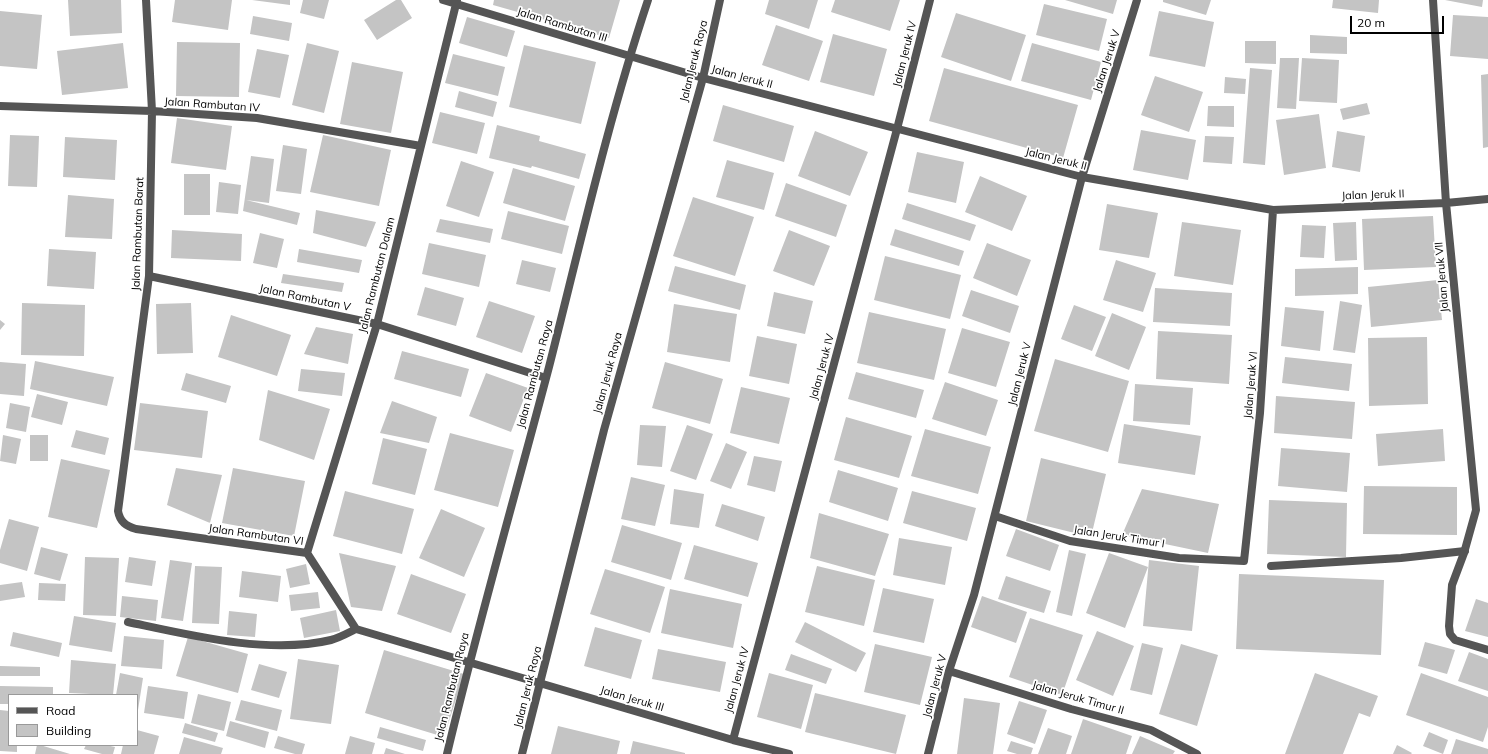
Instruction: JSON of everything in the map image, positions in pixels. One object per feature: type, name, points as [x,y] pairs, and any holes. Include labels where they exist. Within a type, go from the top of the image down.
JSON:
[{"type":"street","name":"Jalan Rambutan Barat","points":[[136,529],[123,523],[119,518],[118,511],[149,276],[152,111],[146,0]]},
{"type":"street","name":"Jalan Rambutan III","points":[[443,0],[457,2],[629,57]]},
{"type":"street","name":"Jalan Rambutan Raya","points":[[447,754],[469,663],[546,378],[629,57],[648,0]]},
{"type":"street","name":"Jalan Jeruk Raya","points":[[522,754],[604,430],[703,78],[720,0]]},
{"type":"street","name":"Jalan Jeruk IV","points":[[733,740],[897,129],[930,0]]},
{"type":"street","name":"Jalan Jeruk V","points":[[928,754],[949,671],[974,595],[1082,177],[1137,0]]},
{"type":"street","name":"Jalan Jeruk VII","points":[[1432,0],[1446,203],[1476,510],[1465,551]]},
{"type":"street","name":"Jalan Rambutan Dalam","points":[[307,553],[377,324],[457,2]]},
{"type":"street","name":"Jalan Jeruk II","points":[[629,57],[703,78],[1082,177],[1273,210],[1446,203],[1488,199]]},
{"type":"street","name":"Jalan Rambutan IV","points":[[0,106],[152,111],[257,118],[421,146]]},
{"type":"street","name":"Jalan Jeruk VI","points":[[1244,561],[1260,413],[1273,210]]},
{"type":"street","name":"Jalan Rambutan V","points":[[149,276],[377,324],[546,378]]},
{"type":"street","name":"Jalan Jeruk Timur I","points":[[995,516],[1070,540],[1179,558],[1244,561]]},
{"type":"street","name":"Jalan Rambutan VI","points":[[136,529],[307,553],[356,629]]},
{"type":"street","points":[[1271,566],[1401,558],[1465,551],[1452,585],[1449,626],[1450,634],[1455,640],[1488,650]]},
{"type":"street","points":[[128,622],[224,640],[282,646],[331,640],[356,629],[469,663]]},
{"type":"street","name":"Jalan Jeruk III","points":[[469,663],[733,740],[790,754]]},
{"type":"street","name":"Jalan Jeruk Timur II","points":[[949,671],[1071,709],[1151,730],[1197,754]]},
{"type":"building","points":[[68,0],[121,0],[122,33],[70,36]]},
{"type":"building","points":[[175,0],[232,0],[228,30],[172,22]]},
{"type":"building","points":[[252,0],[290,0],[290,5]]},
{"type":"building","points":[[303,0],[329,0],[324,19],[300,13]]},
{"type":"building","points":[[396,0],[401,0],[412,18],[377,40],[364,20]]},
{"type":"building","points":[[494,0],[620,0],[609,38],[493,5]]},
{"type":"building","points":[[769,0],[818,0],[809,29],[765,14]]},
{"type":"building","points":[[835,0],[900,0],[890,31],[831,12]]},
{"type":"building","points":[[1065,0],[1117,0],[1113,14]]},
{"type":"building","points":[[1163,0],[1211,0],[1206,15],[1163,2]]},
{"type":"building","points":[[1333,0],[1379,0],[1378,13],[1332,8]]},
{"type":"building","points":[[1445,0],[1483,0],[1482,7]]},
{"type":"building","points":[[1044,4],[1107,19],[1099,51],[1036,35]]},
{"type":"building","points":[[0,11],[42,15],[37,69],[0,66]]},
{"type":"building","points":[[1159,11],[1214,22],[1205,67],[1149,56]]},
{"type":"building","points":[[956,13],[1026,35],[1011,81],[941,57]]},
{"type":"building","points":[[1453,15],[1488,17],[1488,59],[1450,56]]},
{"type":"building","points":[[253,16],[292,23],[289,41],[250,34]]},
{"type":"building","points":[[467,17],[515,31],[507,57],[459,43]]},
{"type":"building","points":[[776,25],[823,41],[809,81],[762,65]]},
{"type":"building","points":[[833,34],[887,49],[874,96],[820,82]]},
{"type":"building","points":[[1310,35],[1347,37],[1347,54],[1310,53]]},
{"type":"building","points":[[1245,41],[1276,41],[1276,64],[1245,63]]},
{"type":"building","points":[[177,42],[240,43],[239,97],[176,96]]},
{"type":"building","points":[[123,43],[128,88],[62,95],[57,51]]},
{"type":"building","points":[[307,43],[339,51],[324,113],[292,105]]},
{"type":"building","points":[[1032,43],[1101,62],[1091,100],[1021,81]]},
{"type":"building","points":[[524,45],[596,62],[581,124],[509,107]]},
{"type":"building","points":[[257,49],[289,55],[280,98],[248,92]]},
{"type":"building","points":[[453,54],[505,67],[498,96],[445,83]]},
{"type":"building","points":[[1280,58],[1299,58],[1296,109],[1277,108]]},
{"type":"building","points":[[1302,58],[1339,60],[1337,103],[1299,101]]},
{"type":"building","points":[[352,62],[403,72],[391,133],[340,124]]},
{"type":"building","points":[[944,68],[1078,105],[1063,158],[929,121]]},
{"type":"building","points":[[1250,68],[1272,70],[1265,165],[1243,163]]},
{"type":"building","points":[[1488,74],[1488,147],[1483,148],[1481,75]]},
{"type":"building","points":[[1155,76],[1203,92],[1189,132],[1141,115]]},
{"type":"building","points":[[1225,77],[1246,79],[1245,94],[1224,93]]},
{"type":"building","points":[[459,91],[497,102],[493,117],[455,107]]},
{"type":"building","points":[[1367,103],[1370,114],[1343,120],[1340,109]]},
{"type":"building","points":[[723,105],[794,126],[784,162],[713,141]]},
{"type":"building","points":[[1208,106],[1234,106],[1234,127],[1207,126]]},
{"type":"building","points":[[440,112],[485,123],[477,154],[432,143]]},
{"type":"building","points":[[1319,114],[1326,168],[1284,175],[1276,120]]},
{"type":"building","points":[[177,118],[232,126],[226,170],[171,163]]},
{"type":"building","points":[[497,125],[540,136],[539,141],[586,154],[579,179],[532,166],[531,168],[489,158]]},
{"type":"building","points":[[1141,130],[1196,140],[1188,180],[1133,170]]},
{"type":"building","points":[[815,131],[868,152],[850,196],[798,176]]},
{"type":"building","points":[[1337,131],[1365,136],[1360,172],[1332,167]]},
{"type":"building","points":[[10,135],[39,136],[37,187],[8,186]]},
{"type":"building","points":[[323,135],[391,150],[379,206],[310,192]]},
{"type":"building","points":[[1205,136],[1234,137],[1232,164],[1203,162]]},
{"type":"building","points":[[65,137],[117,140],[115,180],[63,177]]},
{"type":"building","points":[[283,145],[307,149],[301,194],[276,191]]},
{"type":"building","points":[[917,152],[964,162],[956,203],[908,192]]},
{"type":"building","points":[[251,156],[274,159],[269,203],[246,200],[300,213],[297,225],[243,211]]},
{"type":"building","points":[[727,160],[774,173],[764,210],[716,197]]},
{"type":"building","points":[[461,161],[494,172],[479,217],[446,206]]},
{"type":"building","points":[[513,168],[575,186],[565,221],[503,203]]},
{"type":"building","points":[[184,174],[210,174],[210,215],[184,215]]},
{"type":"building","points":[[980,176],[1027,196],[1012,231],[965,212]]},
{"type":"building","points":[[219,182],[241,185],[238,214],[216,212]]},
{"type":"building","points":[[786,183],[847,205],[836,237],[775,216]]},
{"type":"building","points":[[68,195],[114,199],[112,239],[65,237]]},
{"type":"building","points":[[693,197],[754,217],[735,276],[673,256]]},
{"type":"building","points":[[907,203],[976,225],[970,241],[902,219]]},
{"type":"building","points":[[1107,204],[1158,213],[1149,258],[1099,250]]},
{"type":"building","points":[[316,210],[376,222],[366,247],[313,233]]},
{"type":"building","points":[[508,211],[569,226],[562,254],[501,239]]},
{"type":"building","points":[[1433,216],[1436,267],[1364,270],[1362,219]]},
{"type":"building","points":[[440,219],[493,229],[490,243],[436,232]]},
{"type":"building","points":[[1182,222],[1241,230],[1233,285],[1174,276]]},
{"type":"building","points":[[1356,222],[1357,260],[1335,261],[1333,223]]},
{"type":"building","points":[[1302,225],[1326,226],[1324,258],[1300,257]]},
{"type":"building","points":[[895,229],[964,251],[959,266],[890,245]]},
{"type":"building","points":[[172,230],[242,234],[241,261],[171,258]]},
{"type":"building","points":[[789,230],[830,246],[814,286],[773,271]]},
{"type":"building","points":[[260,233],[284,239],[277,268],[253,263]]},
{"type":"building","points":[[429,243],[486,255],[479,287],[422,274]]},
{"type":"building","points":[[987,243],[1031,260],[1017,296],[973,278]]},
{"type":"building","points":[[49,249],[96,252],[94,289],[47,286]]},
{"type":"building","points":[[299,249],[362,260],[359,273],[297,262]]},
{"type":"building","points":[[885,256],[961,275],[950,319],[874,300]]},
{"type":"building","points":[[522,260],[556,268],[550,292],[516,284]]},
{"type":"building","points":[[1116,260],[1156,273],[1143,312],[1103,300]]},
{"type":"building","points":[[675,266],[746,285],[740,310],[668,291]]},
{"type":"building","points":[[1358,267],[1358,294],[1295,296],[1295,269]]},
{"type":"building","points":[[283,274],[344,283],[342,292],[281,283]]},
{"type":"building","points":[[1438,280],[1442,320],[1371,327],[1368,287]]},
{"type":"building","points":[[425,287],[464,298],[456,326],[417,315]]},
{"type":"building","points":[[1155,288],[1232,293],[1230,326],[1153,322]]},
{"type":"building","points":[[971,290],[1019,306],[1010,333],[962,316]]},
{"type":"building","points":[[774,292],[813,301],[805,334],[767,326]]},
{"type":"building","points":[[489,301],[535,316],[522,353],[476,337]]},
{"type":"building","points":[[1340,301],[1362,305],[1355,353],[1333,350]]},
{"type":"building","points":[[22,303],[85,305],[84,356],[21,355]]},
{"type":"building","points":[[191,303],[193,353],[157,354],[156,304]]},
{"type":"building","points":[[674,304],[737,314],[730,362],[667,352]]},
{"type":"building","points":[[1074,305],[1106,317],[1092,351],[1061,339]]},
{"type":"building","points":[[1285,307],[1324,311],[1320,351],[1281,346]]},
{"type":"building","points":[[869,312],[946,329],[934,380],[857,363]]},
{"type":"building","points":[[1112,313],[1146,327],[1129,370],[1095,356]]},
{"type":"building","points":[[231,315],[291,335],[277,376],[218,357]]},
{"type":"building","points":[[0,320],[5,324],[0,330]]},
{"type":"building","points":[[316,327],[353,334],[348,364],[304,354]]},
{"type":"building","points":[[962,328],[1010,342],[996,387],[948,373]]},
{"type":"building","points":[[1158,331],[1232,335],[1229,384],[1156,379]]},
{"type":"building","points":[[757,336],[797,344],[789,384],[749,376]]},
{"type":"building","points":[[1427,337],[1428,404],[1369,406],[1368,338]]},
{"type":"building","points":[[402,351],[469,369],[461,397],[394,379]]},
{"type":"building","points":[[1285,357],[1352,364],[1349,391],[1282,383]]},
{"type":"building","points":[[1055,359],[1129,381],[1108,452],[1034,431]]},
{"type":"building","points":[[35,361],[114,377],[107,406],[30,389]]},
{"type":"building","points":[[0,362],[26,364],[24,396],[0,394]]},
{"type":"building","points":[[665,362],[723,379],[710,424],[652,408]]},
{"type":"building","points":[[301,369],[345,373],[342,396],[298,391]]},
{"type":"building","points":[[856,372],[924,390],[916,418],[848,399]]},
{"type":"building","points":[[186,373],[231,386],[226,403],[181,390]]},
{"type":"building","points":[[486,373],[528,388],[511,432],[469,416]]},
{"type":"building","points":[[945,382],[998,400],[986,436],[932,419]]},
{"type":"building","points":[[1135,384],[1193,388],[1190,425],[1133,421]]},
{"type":"building","points":[[741,387],[790,398],[779,444],[730,433]]},
{"type":"building","points":[[268,390],[330,409],[314,460],[259,440]]},
{"type":"building","points":[[37,394],[68,402],[62,425],[31,417]]},
{"type":"building","points":[[1276,396],[1355,402],[1352,439],[1274,433]]},
{"type":"building","points":[[392,401],[437,417],[429,443],[380,433]]},
{"type":"building","points":[[10,403],[30,407],[26,432],[6,428]]},
{"type":"building","points":[[140,403],[208,411],[202,458],[134,450]]},
{"type":"building","points":[[846,417],[912,436],[899,478],[834,460]]},
{"type":"building","points":[[1124,424],[1201,436],[1195,475],[1118,463]]},
{"type":"building","points":[[640,425],[666,426],[662,467],[637,465]]},
{"type":"building","points":[[687,425],[713,434],[696,480],[670,471]]},
{"type":"building","points":[[925,429],[991,447],[978,494],[911,476]]},
{"type":"building","points":[[1443,429],[1445,461],[1378,466],[1376,434]]},
{"type":"building","points":[[76,430],[109,438],[105,455],[71,447]]},
{"type":"building","points":[[450,433],[514,450],[498,507],[434,490]]},
{"type":"building","points":[[3,435],[21,439],[16,464],[0,461]]},
{"type":"building","points":[[30,435],[48,435],[48,461],[30,461]]},
{"type":"building","points":[[383,438],[427,449],[415,495],[372,484]]},
{"type":"building","points":[[726,443],[747,452],[731,489],[710,481]]},
{"type":"building","points":[[1281,448],[1350,453],[1347,492],[1278,486]]},
{"type":"building","points":[[754,456],[782,461],[775,492],[747,485]]},
{"type":"building","points":[[1041,458],[1106,474],[1091,537],[1026,521]]},
{"type":"building","points":[[61,459],[110,470],[97,528],[48,517]]},
{"type":"building","points":[[176,468],[222,475],[210,523],[167,505]]},
{"type":"building","points":[[233,468],[305,481],[294,536],[222,523]]},
{"type":"building","points":[[838,470],[898,488],[888,521],[829,502]]},
{"type":"building","points":[[631,477],[665,485],[655,526],[621,519]]},
{"type":"building","points":[[1364,486],[1457,487],[1457,535],[1363,534]]},
{"type":"building","points":[[674,489],[704,494],[699,528],[670,524]]},
{"type":"building","points":[[1142,489],[1219,504],[1208,553],[1122,535]]},
{"type":"building","points":[[345,491],[414,509],[402,554],[333,536]]},
{"type":"building","points":[[912,491],[976,508],[967,541],[903,523]]},
{"type":"building","points":[[1269,500],[1347,503],[1346,557],[1267,554]]},
{"type":"building","points":[[722,504],[765,517],[758,541],[715,526]]},
{"type":"building","points":[[441,509],[485,528],[464,577],[419,558]]},
{"type":"building","points":[[819,513],[889,534],[875,576],[810,558]]},
{"type":"building","points":[[9,519],[39,527],[27,571],[0,563],[0,550]]},
{"type":"building","points":[[622,525],[682,543],[671,580],[611,562]]},
{"type":"building","points":[[1016,529],[1059,545],[1050,571],[1006,556]]},
{"type":"building","points":[[899,538],[952,547],[945,585],[893,575]]},
{"type":"building","points":[[694,545],[758,563],[748,597],[684,579]]},
{"type":"building","points":[[41,547],[68,554],[60,581],[34,574]]},
{"type":"building","points":[[1069,550],[1086,554],[1072,616],[1056,612]]},
{"type":"building","points":[[339,553],[396,566],[382,611],[351,607]]},
{"type":"building","points":[[1109,553],[1148,567],[1125,628],[1086,613]]},
{"type":"building","points":[[85,557],[119,558],[116,616],[83,615]]},
{"type":"building","points":[[129,557],[156,561],[152,586],[125,582]]},
{"type":"building","points":[[170,560],[192,563],[183,621],[161,618]]},
{"type":"building","points":[[1149,560],[1199,566],[1192,631],[1143,626]]},
{"type":"building","points":[[306,564],[310,584],[290,588],[286,569]]},
{"type":"building","points":[[195,566],[222,567],[219,624],[192,623]]},
{"type":"building","points":[[817,566],[875,580],[864,626],[805,612]]},
{"type":"building","points":[[605,569],[665,587],[650,633],[590,614]]},
{"type":"building","points":[[242,571],[281,576],[278,602],[239,597]]},
{"type":"building","points":[[411,574],[466,594],[451,633],[397,614]]},
{"type":"building","points":[[1239,574],[1384,580],[1381,655],[1236,649]]},
{"type":"building","points":[[1006,576],[1051,591],[1044,613],[998,599]]},
{"type":"building","points":[[22,582],[25,597],[0,601],[0,585]]},
{"type":"building","points":[[39,583],[66,584],[65,601],[38,600]]},
{"type":"building","points":[[883,588],[934,599],[924,643],[873,632]]},
{"type":"building","points":[[670,589],[742,604],[733,648],[661,633]]},
{"type":"building","points":[[318,592],[320,608],[291,611],[289,595]]},
{"type":"building","points":[[122,596],[158,600],[156,621],[120,617]]},
{"type":"building","points":[[982,596],[1027,612],[1016,643],[971,627]]},
{"type":"building","points":[[1476,599],[1488,603],[1488,637],[1465,631]]},
{"type":"building","points":[[336,610],[340,631],[304,638],[300,618]]},
{"type":"building","points":[[229,611],[257,614],[255,637],[227,635]]},
{"type":"building","points":[[74,616],[116,623],[112,652],[69,645]]},
{"type":"building","points":[[1030,618],[1083,635],[1062,695],[1009,677]]},
{"type":"building","points":[[805,622],[866,653],[856,672],[795,642]]},
{"type":"building","points":[[595,627],[642,640],[631,679],[584,666]]},
{"type":"building","points":[[1097,631],[1134,646],[1113,696],[1076,680]]},
{"type":"building","points":[[13,632],[62,643],[59,657],[10,646]]},
{"type":"building","points":[[124,636],[164,640],[162,669],[121,666]]},
{"type":"building","points":[[188,637],[248,654],[238,693],[176,676]]},
{"type":"building","points":[[1425,642],[1455,650],[1447,674],[1418,666]]},
{"type":"building","points":[[1142,643],[1163,648],[1152,695],[1130,690]]},
{"type":"building","points":[[875,644],[932,657],[920,705],[864,692]]},
{"type":"building","points":[[1181,644],[1218,655],[1197,726],[1159,714]]},
{"type":"building","points":[[658,649],[726,662],[720,692],[652,679]]},
{"type":"building","points":[[384,650],[464,674],[444,737],[365,713]]},
{"type":"building","points":[[1469,652],[1488,659],[1488,691],[1458,681]]},
{"type":"building","points":[[791,654],[832,669],[826,684],[785,670]]},
{"type":"building","points":[[298,659],[339,665],[331,724],[290,719]]},
{"type":"building","points":[[71,660],[116,664],[113,694],[69,693]]},
{"type":"building","points":[[259,664],[287,672],[279,698],[251,690]]},
{"type":"building","points":[[0,666],[40,667],[40,676],[0,676]]},
{"type":"building","points":[[120,673],[143,678],[138,710],[138,694],[116,694]]},
{"type":"building","points":[[769,673],[813,685],[801,729],[757,717]]},
{"type":"building","points":[[1315,673],[1378,696],[1370,717],[1359,713],[1343,754],[1285,754]]},
{"type":"building","points":[[1421,673],[1488,697],[1488,727],[1483,742],[1406,715]]},
{"type":"building","points":[[0,686],[53,687],[53,694],[8,694],[8,704],[0,704]]},
{"type":"building","points":[[148,686],[188,692],[184,719],[144,713]]},
{"type":"building","points":[[815,693],[906,715],[896,754],[805,732]]},
{"type":"building","points":[[198,694],[231,702],[224,731],[191,723]]},
{"type":"building","points":[[964,698],[1000,703],[993,754],[957,754]]},
{"type":"building","points":[[241,700],[282,710],[277,731],[235,720]]},
{"type":"building","points":[[1019,701],[1047,710],[1035,744],[1007,734]]},
{"type":"building","points":[[0,710],[8,711],[8,746],[17,746],[17,752],[0,751]]},
{"type":"building","points":[[1083,719],[1132,736],[1126,754],[1071,754]]},
{"type":"building","points":[[230,721],[269,732],[265,748],[226,736]]},
{"type":"building","points":[[185,723],[218,733],[215,742],[182,733]]},
{"type":"building","points":[[558,726],[620,741],[617,754],[551,754]]},
{"type":"building","points":[[380,727],[426,740],[423,751],[377,738]]},
{"type":"building","points":[[1048,728],[1072,736],[1066,754],[1038,754]]},
{"type":"building","points":[[138,730],[159,736],[154,754],[121,754],[123,746],[138,746]]},
{"type":"building","points":[[1429,732],[1448,740],[1443,754],[1423,746]]},
{"type":"building","points":[[278,736],[305,744],[302,754],[295,754],[274,748]]},
{"type":"building","points":[[350,736],[375,743],[372,754],[345,754]]},
{"type":"building","points":[[1140,736],[1175,751],[1173,754],[1132,754]]},
{"type":"building","points":[[184,737],[223,748],[221,754],[179,754]]},
{"type":"building","points":[[1456,739],[1488,749],[1488,754],[1451,754]]},
{"type":"building","points":[[633,741],[685,753],[685,754],[630,754]]},
{"type":"building","points":[[1011,741],[1033,748],[1031,754],[1017,754],[1007,751]]},
{"type":"building","points":[[1397,745],[1412,753],[1393,754]]},
{"type":"building","points":[[37,746],[43,746],[70,754],[35,754]]},
{"type":"building","points":[[86,746],[115,747],[113,754],[102,754],[84,749]]},
{"type":"building","points":[[386,748],[405,754],[384,754]]}]
